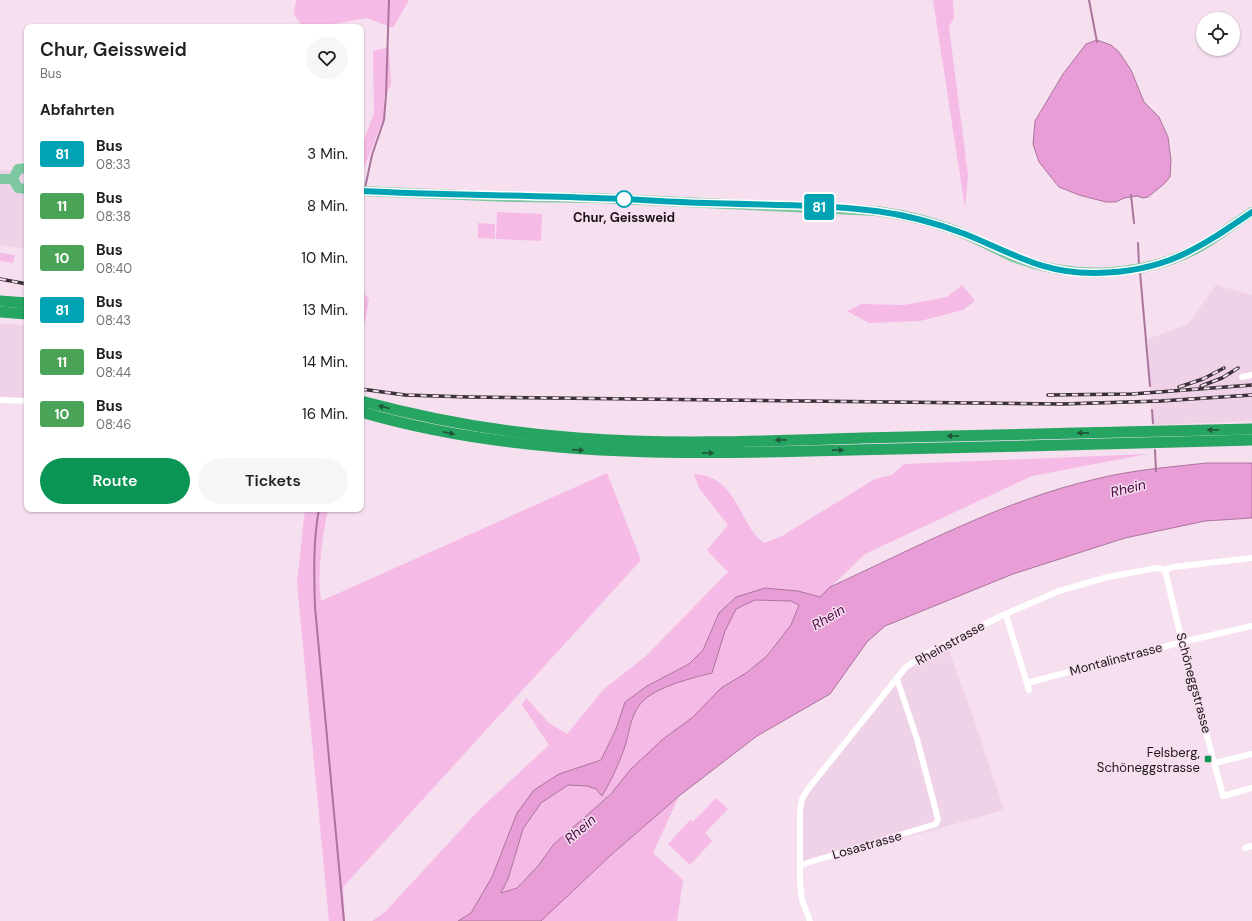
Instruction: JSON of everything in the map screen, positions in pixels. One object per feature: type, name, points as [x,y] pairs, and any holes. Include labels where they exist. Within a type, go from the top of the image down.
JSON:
[{"type":"highway","points":[[0,301],[24,303]]},
{"type":"highway","points":[[0,312],[24,314]]},
{"type":"highway","points":[[0,318],[24,320]]},
{"type":"highway","points":[[364,402],[409,419],[480,438],[547,447],[675,453],[1252,440]]},
{"type":"highway","points":[[364,412],[540,435],[653,442],[1252,429]]},
{"type":"main road","points":[[13,179],[18,169],[24,168]]},
{"type":"main road","points":[[0,179],[13,179]]},
{"type":"main road","points":[[13,179],[18,188],[24,189]]},
{"type":"main road","points":[[365,191],[596,198],[855,209],[894,214],[935,223],[1018,258],[1051,268],[1080,272],[1119,272],[1156,265],[1201,246],[1252,212]]},
{"type":"street","points":[[1242,377],[1252,375]]},
{"type":"street","points":[[0,400],[24,401]]},
{"type":"street","name":"Rheinstrasse","points":[[810,921],[800,894],[800,811],[804,795],[906,667],[926,654],[999,617],[1006,615],[1011,611],[1080,585],[1108,577],[1157,568],[1165,570],[1173,567],[1252,558]]},
{"type":"street","name":"Schöneggstrasse","points":[[1165,570],[1182,642],[1223,796],[1252,788]]},
{"type":"street","points":[[1006,615],[1029,690]]},
{"type":"street","name":"Montalinstrasse","points":[[1027,683],[1182,642],[1252,626]]},
{"type":"street","name":"Losastrasse","points":[[800,865],[935,825],[938,819],[916,739],[897,679]]},
{"type":"street","points":[[1215,763],[1252,754]]},
{"type":"street","points":[[1245,848],[1252,846]]},
{"type":"shaded area","points":[[296,0],[409,0],[393,28],[367,18],[334,24],[301,24],[294,15]]},
{"type":"shaded area","points":[[933,0],[953,0],[954,17],[949,27],[968,175],[965,208]]},
{"type":"shaded area","points":[[389,47],[391,85],[384,97],[384,117],[364,168],[364,140],[374,113],[373,51]]},
{"type":"shaded area","points":[[0,170],[24,170],[24,249],[0,245]]},
{"type":"shaded area","points":[[497,212],[542,214],[541,241],[496,239]]},
{"type":"shaded area","points":[[478,223],[495,224],[495,239],[478,238]]},
{"type":"shaded area","points":[[0,253],[15,255],[13,263],[0,261]]},
{"type":"shaded area","points":[[962,285],[975,301],[963,310],[920,321],[869,323],[847,311],[861,304],[904,305],[947,297]]},
{"type":"shaded area","points":[[1216,285],[1252,295],[1252,421],[1152,425],[1148,339],[1188,324]]},
{"type":"shaded area","points":[[364,293],[369,299],[364,327]]},
{"type":"shaded area","points":[[0,324],[24,325],[24,404],[0,403]]},
{"type":"shaded area","points":[[1147,454],[1032,476],[865,554],[820,597],[798,591],[765,588],[719,613],[703,650],[689,664],[647,686],[625,702],[616,729],[601,760],[559,774],[517,813],[492,877],[471,913],[458,921],[372,921],[385,912],[480,809],[549,745],[522,705],[526,698],[549,723],[567,734],[604,689],[646,656],[728,572],[707,550],[728,525],[699,488],[694,474],[706,476],[723,486],[730,493],[752,531],[764,543],[782,536],[875,479],[892,475],[904,464]]},
{"type":"shaded area","points":[[607,473],[641,560],[343,887],[345,921],[329,921],[297,583],[305,512],[327,512],[321,555],[321,601]]},
{"type":"shaded area","points":[[755,600],[791,601],[799,604],[791,625],[767,656],[746,673],[721,688],[693,717],[663,739],[611,794],[554,844],[538,866],[517,888],[501,893],[508,879],[523,829],[541,803],[568,785],[587,786],[596,789],[602,796],[628,737],[635,712],[641,703],[647,697],[664,688],[684,680],[712,673],[725,631],[736,609]]},
{"type":"shaded area","points":[[945,640],[976,725],[1004,810],[797,868],[797,809],[802,794],[909,662]]},
{"type":"shaded area","points":[[679,796],[653,853],[683,880],[677,921],[541,921],[611,855]]},
{"type":"shaded area","points":[[716,798],[728,809],[705,833],[712,841],[690,865],[668,844],[690,820],[693,822]]},
{"type":"water","points":[[1097,40],[1111,45],[1119,52],[1131,70],[1144,102],[1159,117],[1168,137],[1171,160],[1170,177],[1148,197],[1143,198],[1137,196],[1124,198],[1116,202],[1106,202],[1079,195],[1059,187],[1039,162],[1033,144],[1035,121],[1063,74],[1086,44]]},
{"type":"water","name":"Rhein","points":[[1207,463],[1252,463],[1252,518],[1205,521],[1125,538],[1013,574],[885,626],[867,642],[830,694],[757,736],[679,796],[611,855],[541,921],[458,921],[471,913],[492,877],[517,813],[534,790],[559,774],[601,760],[616,729],[625,702],[647,686],[689,664],[703,650],[719,613],[736,597],[765,588],[798,591],[820,597],[830,587],[960,526],[1028,499],[1062,488],[1123,473]],"holes":[[[755,600],[791,601],[799,605],[791,625],[767,656],[746,673],[721,688],[693,717],[663,739],[630,770],[611,794],[554,844],[538,866],[517,888],[501,893],[508,879],[523,829],[541,803],[568,785],[587,786],[596,789],[602,796],[618,764],[626,743],[633,717],[641,703],[647,697],[664,688],[684,680],[712,673],[725,631],[736,609]]]},
{"type":"waterway","points":[[365,188],[372,155],[384,120],[389,0]]},
{"type":"waterway","points":[[1089,0],[1097,42]]},
{"type":"waterway","points":[[1131,195],[1134,223]]},
{"type":"waterway","points":[[1138,243],[1139,266]]},
{"type":"waterway","points":[[1140,272],[1150,386]]},
{"type":"waterway","points":[[1152,410],[1153,423]]},
{"type":"waterway","points":[[1155,450],[1156,471]]},
{"type":"waterway","points":[[318,512],[314,570],[315,607],[344,921]]},
{"type":"railway","points":[[0,279],[24,283]]},
{"type":"railway","points":[[1179,387],[1203,379],[1224,368]]},
{"type":"railway","points":[[1201,386],[1222,378],[1238,368]]},
{"type":"railway","points":[[1048,395],[1132,394],[1252,385]]},
{"type":"railway","points":[[364,389],[405,395],[468,397],[1062,404],[1161,401],[1252,395]]},
{"type":"bus line","name":"81","points":[[364,191],[513,197],[596,198],[876,211],[935,223],[1024,261],[1051,268],[1096,273],[1119,272],[1142,268],[1174,259],[1195,250],[1252,212]]},
{"type":"place","name":"Chur, Geissweid","points":[[624,199]]},
{"type":"place","name":"Felsberg, Schöneggstrasse","points":[[1208,759]]}]
